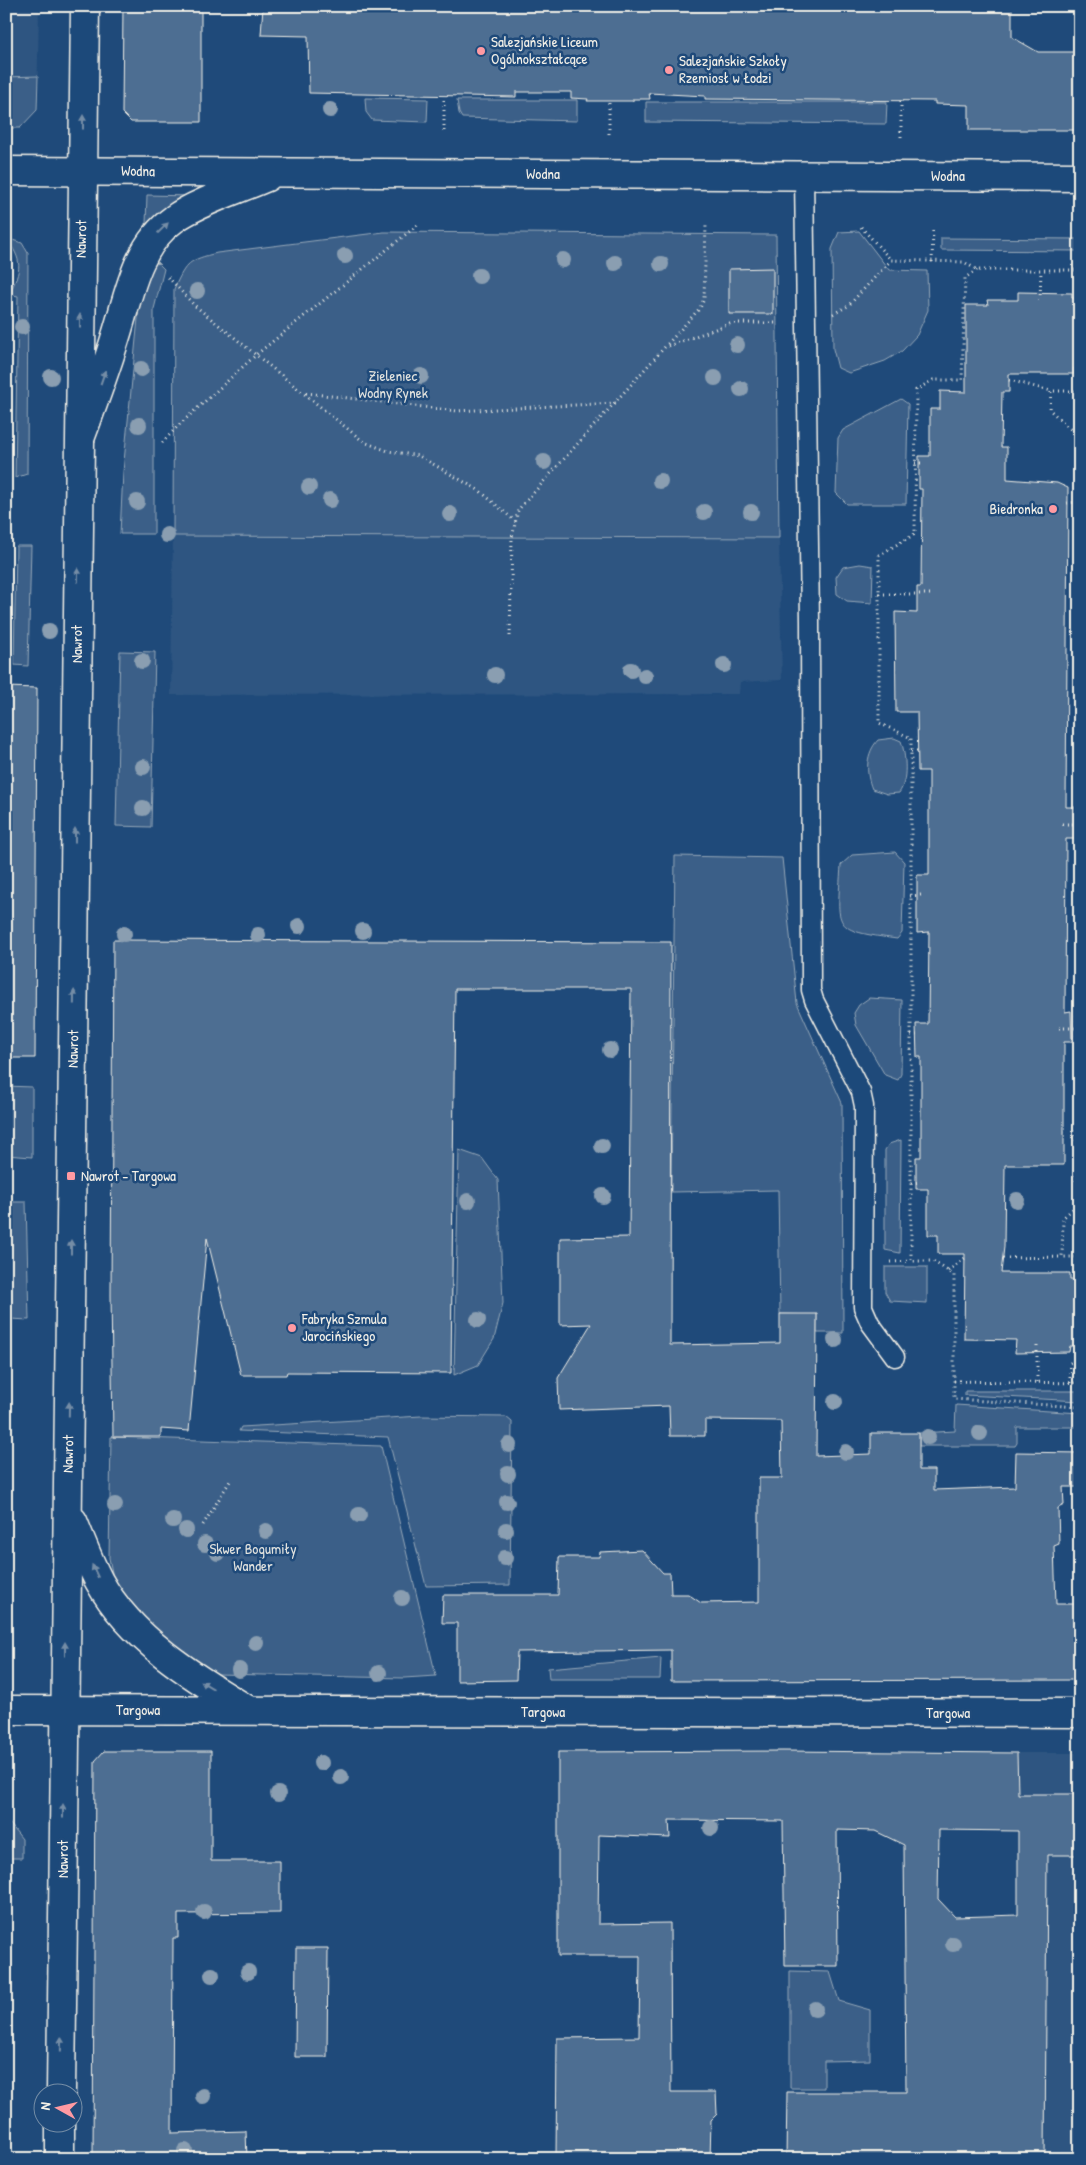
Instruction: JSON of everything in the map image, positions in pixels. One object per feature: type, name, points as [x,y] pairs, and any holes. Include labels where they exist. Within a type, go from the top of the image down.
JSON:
[{"type":"street","name":"Nawrot","points":[[61,2082],[85,6]]},
{"type":"street","name":"Wodna","points":[[6,171],[1080,177]]},
{"type":"street","points":[[79,439],[101,382],[134,276],[149,244],[161,229],[175,217],[279,172]]},
{"type":"street","points":[[68,1511],[100,1583],[142,1634],[180,1668],[249,1711]]},
{"type":"street","name":"Targowa","points":[[6,1710],[1080,1713]]},
{"type":"street","points":[[60,2132],[60,2159]]},
{"type":"lane","points":[[804,175],[810,621],[811,990],[814,1000],[862,1092],[864,1106],[863,1307],[870,1323],[896,1357]]},
{"type":"path","points":[[609,98],[609,134]]},
{"type":"path","points":[[444,100],[444,132]]},
{"type":"path","points":[[901,101],[901,137]]},
{"type":"path","points":[[162,443],[179,424],[257,354],[420,223]]},
{"type":"path","points":[[510,636],[512,538],[518,510],[668,346],[700,308],[704,299],[706,225]]},
{"type":"path","points":[[861,227],[891,260],[964,262],[977,270],[1080,270]]},
{"type":"path","points":[[932,262],[933,228]]},
{"type":"path","points":[[668,346],[732,323],[806,321],[832,315],[848,306],[891,260]]},
{"type":"path","points":[[977,270],[964,278],[964,380],[933,380],[916,390],[914,534],[879,555],[879,723],[911,738],[911,1261],[933,1261],[954,1275],[954,1399],[1080,1406]]},
{"type":"path","points":[[1040,300],[1041,270]]},
{"type":"path","points":[[167,277],[194,305],[364,442],[388,451],[419,456],[480,491],[516,522]]},
{"type":"path","points":[[1009,380],[1051,390],[1080,390]]},
{"type":"path","points":[[1051,390],[1050,410],[1080,438]]},
{"type":"path","points":[[305,393],[458,411],[616,402]]},
{"type":"path","points":[[915,463],[923,463]]},
{"type":"path","points":[[1068,503],[1080,502]]},
{"type":"path","points":[[1080,530],[1076,1181],[1080,1184]]},
{"type":"path","points":[[879,594],[930,594]]},
{"type":"path","points":[[911,751],[922,751]]},
{"type":"path","points":[[1062,824],[1079,824]]},
{"type":"path","points":[[910,896],[921,896]]},
{"type":"path","points":[[1059,1028],[1078,1028]]},
{"type":"path","points":[[910,1035],[921,1035]]},
{"type":"path","points":[[911,1183],[921,1182]]},
{"type":"path","points":[[1062,1257],[1063,1218],[1080,1202]]},
{"type":"path","points":[[1003,1258],[1080,1256]]},
{"type":"path","points":[[948,1271],[965,1258]]},
{"type":"path","points":[[1037,1346],[1037,1382]]},
{"type":"path","points":[[1070,1383],[1070,1363],[1080,1358]]},
{"type":"path","points":[[954,1381],[1080,1383]]},
{"type":"path","points":[[203,1525],[230,1481]]},
{"type":"shaded area","points":[[6,6],[39,6],[37,110],[6,128]]},
{"type":"shaded area","points":[[173,536],[779,538],[782,680],[740,682],[739,694],[171,695]]},
{"type":"shaded area","points":[[1017,1753],[1080,1753],[1080,2159],[786,2159],[787,2092],[906,2093],[1018,1952]]},
{"type":"green space","points":[[38,76],[37,110],[20,128],[6,128],[6,77]]},
{"type":"green space","points":[[365,98],[428,99],[427,122],[372,120],[366,112]]},
{"type":"green space","points":[[457,100],[577,100],[577,121],[462,118],[459,113]]},
{"type":"green space","points":[[646,102],[887,102],[886,124],[646,122]]},
{"type":"green space","points":[[147,195],[191,196],[164,209],[146,224]]},
{"type":"green space","points":[[859,231],[889,270],[927,271],[928,310],[917,335],[902,351],[885,361],[849,373],[838,368],[833,349],[832,249],[839,232]]},
{"type":"green space","name":"Zieleniec Wodny Rynek","points":[[384,232],[776,235],[779,538],[173,536],[174,289],[185,268],[194,260],[217,253]]},
{"type":"green space","points":[[6,238],[22,243],[28,253],[27,474],[15,478],[18,296],[9,294],[19,265],[12,246]]},
{"type":"green space","points":[[941,238],[1080,239],[1080,251],[941,250]]},
{"type":"green space","points":[[153,258],[164,269],[154,309],[154,534],[120,534],[123,472],[140,298]]},
{"type":"green space","points":[[901,399],[908,404],[906,504],[847,504],[836,493],[838,438],[843,430]]},
{"type":"green space","points":[[16,546],[31,546],[28,666],[14,665]]},
{"type":"green space","points":[[860,564],[873,566],[872,603],[847,601],[837,594],[836,577],[843,567]]},
{"type":"green space","points":[[120,651],[155,652],[151,827],[116,826]]},
{"type":"green space","points":[[894,738],[901,741],[903,747],[905,775],[899,793],[887,794],[872,789],[868,776],[868,763],[871,751],[878,740]]},
{"type":"green space","points":[[895,852],[904,862],[902,933],[897,939],[860,933],[849,929],[843,923],[840,914],[841,865],[852,855]]},
{"type":"green space","points":[[675,856],[782,858],[797,1003],[842,1103],[843,1333],[817,1333],[817,1315],[780,1314],[778,1190],[671,1192]]},
{"type":"green space","points":[[869,998],[902,1000],[901,1074],[898,1080],[885,1075],[856,1025],[854,1013],[859,1005]]},
{"type":"green space","points":[[6,1086],[32,1087],[32,1157],[6,1155]]},
{"type":"green space","points":[[901,1140],[900,1253],[885,1250],[885,1150],[889,1144]]},
{"type":"green space","points":[[459,1150],[482,1158],[498,1180],[503,1303],[494,1339],[478,1365],[454,1375]]},
{"type":"green space","points":[[6,1202],[26,1202],[29,1320],[10,1319],[6,1316]]},
{"type":"green space","points":[[885,1267],[927,1267],[927,1303],[890,1301],[885,1292]]},
{"type":"green space","points":[[965,1391],[1080,1391],[1080,1401],[965,1395]]},
{"type":"green space","points":[[956,1405],[1080,1413],[1080,1427],[1017,1427],[1017,1443],[1015,1446],[919,1446],[919,1433],[955,1431]]},
{"type":"green space","points":[[421,1416],[506,1417],[512,1422],[510,1585],[426,1586],[388,1437],[239,1431],[241,1427]]},
{"type":"green space","name":"Skwer Bogumiły Wander","points":[[111,1437],[381,1446],[436,1676],[404,1678],[217,1674],[160,1634],[129,1603],[114,1582],[109,1558]]},
{"type":"green space","points":[[661,1658],[660,1679],[549,1679],[548,1668]]},
{"type":"green space","points":[[6,1819],[22,1839],[22,1858],[6,1858]]},
{"type":"green space","points":[[790,1971],[830,1972],[839,2001],[870,2010],[870,2060],[824,2061],[824,2088],[790,2088]]},
{"type":"building","points":[[123,6],[201,6],[201,122],[131,122],[122,113]]},
{"type":"building","name":"Salezjańskie Szkoły Rzemiosł w Łodzi","points":[[263,6],[1012,6],[1012,37],[1038,52],[1080,52],[1080,130],[969,130],[969,105],[935,104],[935,101],[705,99],[705,96],[649,93],[650,99],[587,101],[588,99],[571,98],[571,92],[516,92],[516,97],[309,93],[308,36],[261,35]]},
{"type":"building","points":[[773,268],[773,314],[729,314],[729,269]]},
{"type":"building","points":[[1018,292],[1072,293],[1072,298],[1080,298],[1080,368],[1074,368],[1074,374],[1009,374],[1009,392],[1002,392],[1001,447],[1007,447],[1007,479],[1057,483],[1068,488],[1066,807],[1075,807],[1075,839],[1066,839],[1065,1012],[1071,1011],[1072,1042],[1064,1042],[1064,1165],[1005,1165],[1004,1247],[1001,1273],[1070,1273],[1070,1280],[1080,1280],[1080,1346],[1070,1346],[1069,1352],[1015,1353],[1016,1340],[964,1339],[965,1254],[938,1254],[938,1235],[928,1235],[928,1189],[916,1189],[916,1157],[921,1157],[921,1057],[917,1057],[916,1024],[928,1024],[929,932],[917,933],[917,875],[929,875],[929,771],[918,771],[917,712],[896,712],[895,612],[917,613],[917,587],[921,587],[922,489],[919,489],[919,456],[930,456],[930,409],[940,409],[940,391],[966,392],[966,305],[988,305],[987,300],[1018,300]]},
{"type":"building","points":[[6,687],[37,688],[35,1058],[6,1058]]},
{"type":"building","points":[[113,940],[671,942],[670,1345],[780,1343],[780,1314],[817,1314],[816,1456],[871,1454],[871,1433],[919,1433],[919,1470],[934,1470],[934,1490],[1015,1487],[1016,1452],[1080,1453],[1080,1487],[1063,1487],[1064,1505],[1058,1508],[1059,1544],[1054,1546],[1056,1604],[1080,1604],[1080,1680],[671,1681],[671,1650],[517,1652],[516,1680],[457,1681],[457,1623],[442,1623],[443,1595],[558,1595],[559,1557],[599,1557],[600,1552],[642,1550],[663,1573],[670,1573],[671,1594],[688,1594],[701,1603],[759,1602],[759,1478],[782,1478],[781,1421],[705,1420],[705,1436],[670,1436],[669,1406],[559,1410],[558,1378],[591,1324],[560,1325],[560,1238],[629,1237],[631,989],[455,989],[451,1373],[287,1372],[286,1375],[241,1375],[207,1238],[189,1431],[161,1429],[161,1437],[113,1437],[111,1295]]},
{"type":"building","points":[[104,1751],[211,1751],[211,1861],[280,1861],[280,1913],[178,1914],[178,1938],[173,1938],[172,2133],[246,2131],[247,2159],[93,2159],[95,1761]]},
{"type":"building","points":[[558,1752],[1017,1753],[1018,1794],[1080,1794],[1080,1855],[1047,1855],[1045,2159],[786,2159],[787,2092],[906,2092],[904,1845],[875,1831],[837,1830],[838,1966],[785,1966],[783,1821],[669,1820],[670,1838],[599,1835],[598,1924],[670,1923],[671,2092],[716,2092],[717,2114],[711,2120],[710,2159],[556,2159],[557,2038],[639,2037],[640,1956],[558,1956]],"holes":[[[939,1830],[1018,1831],[1018,1915],[955,1917],[938,1899]]]},
{"type":"building","points":[[296,1948],[328,1948],[327,2057],[295,2057]]},
{"type":"place","name":"Salezjańskie Liceum Ogólnokształcące","points":[[481,51]]},
{"type":"place","name":"Salezjańskie Szkoły Rzemiosł w Łodzi","points":[[669,70]]},
{"type":"place","name":"Biedronka","points":[[1053,509]]},
{"type":"place","name":"Nawrot - Targowa","points":[[71,1176]]},
{"type":"place","name":"Fabryka Szmula Jarocińskiego","points":[[292,1328]]}]
